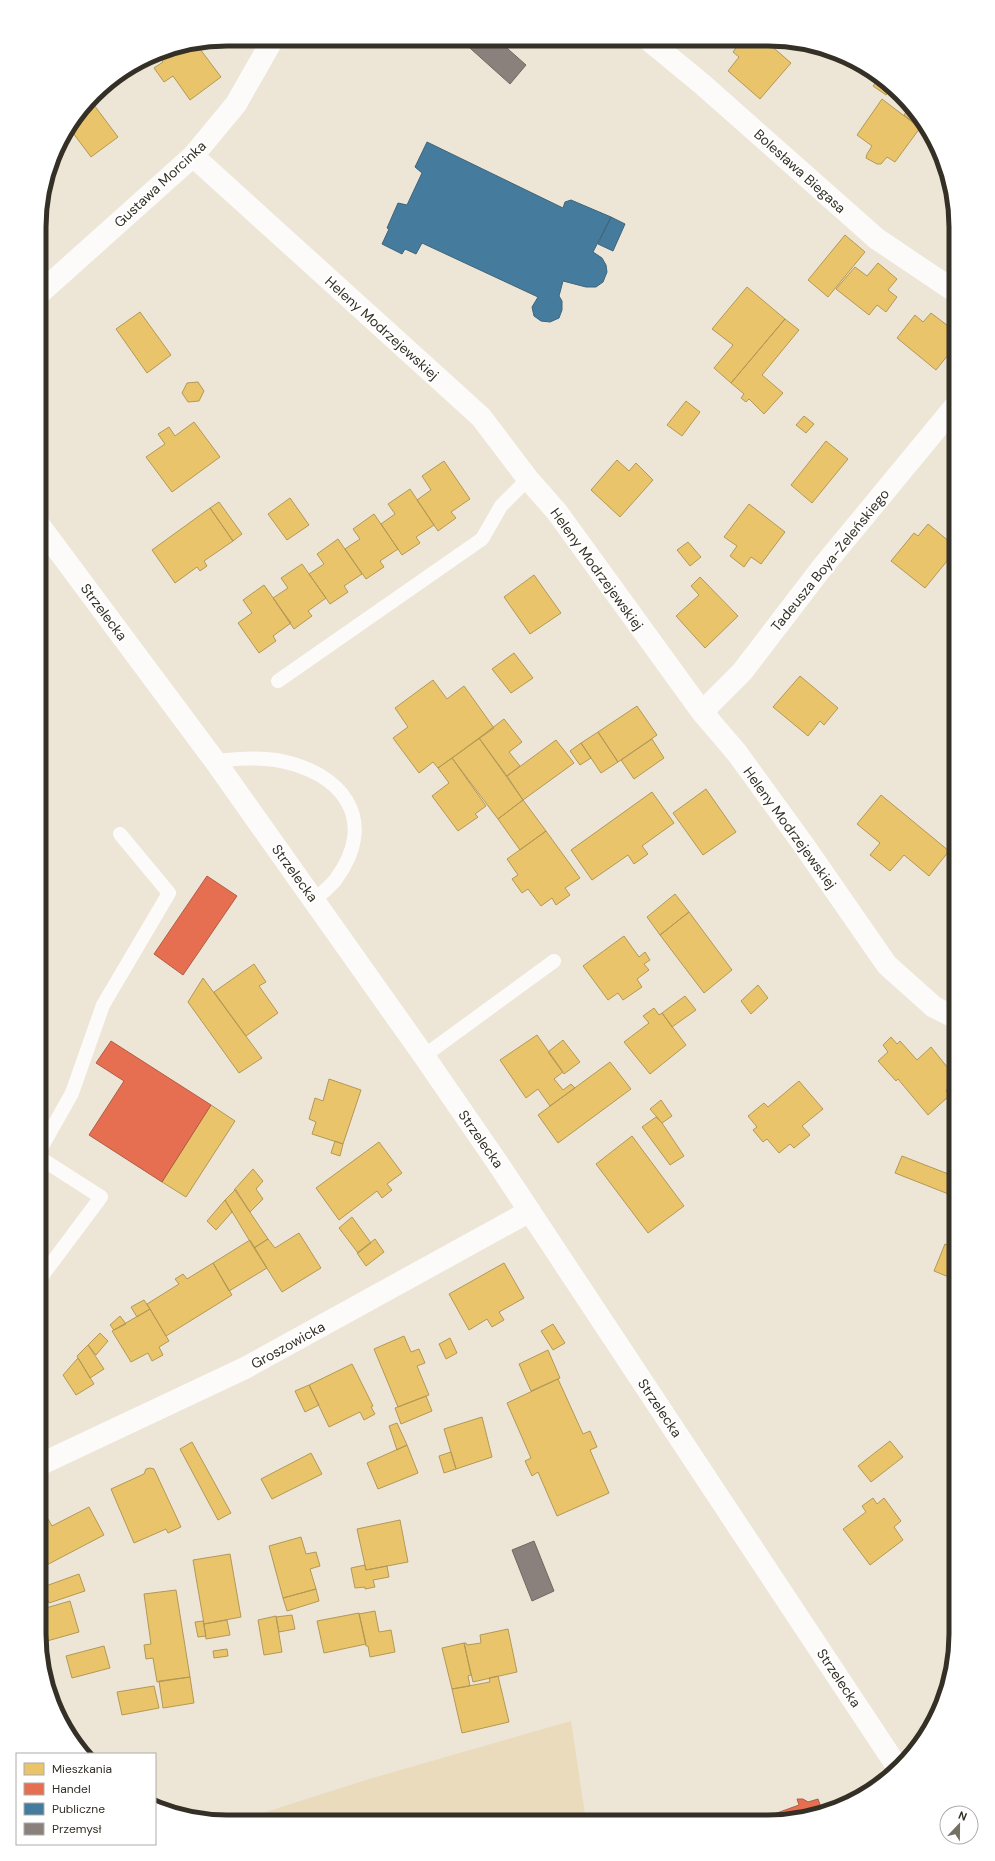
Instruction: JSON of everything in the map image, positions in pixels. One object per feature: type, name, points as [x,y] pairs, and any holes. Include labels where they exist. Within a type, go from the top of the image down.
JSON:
[{"type":"street","name":"Gustawa Morcinka","points":[[46,288],[194,156],[236,104],[269,46]]},
{"type":"street","name":"Bolesława Biegasa","points":[[656,46],[702,84],[877,239],[949,287]]},
{"type":"street","name":"Heleny Modrzejewskiej","points":[[194,156],[481,417],[528,479],[557,512],[702,712],[736,753],[786,820],[887,965],[934,1007],[949,1014]]},
{"type":"street","name":"Tadeusza Boya-Żeleńskiego","points":[[702,712],[742,672],[824,565],[949,413]]},
{"type":"street","name":"Strzelecka","points":[[46,534],[215,762],[424,1056],[530,1211],[895,1763]]},
{"type":"street","name":"Groszowicka","points":[[46,1463],[245,1368],[530,1211]]},
{"type":"lane","points":[[278,681],[482,539],[500,506],[528,479]]},
{"type":"lane","points":[[215,762],[243,759],[277,760],[320,776],[336,786],[343,794],[348,802],[354,821],[352,845],[336,879],[314,900]]},
{"type":"lane","points":[[46,1140],[72,1094],[103,1005],[169,893],[120,834]]},
{"type":"lane","points":[[424,1056],[554,961]]},
{"type":"lane","points":[[46,1162],[101,1197],[46,1271]]},
{"type":"shaded area","points":[[571,1721],[585,1815],[257,1815],[369,1779]]},
{"type":"building: Mieszkania","points":[[737,46],[772,46],[791,63],[760,99],[728,71],[739,57],[733,52]]},
{"type":"building: Mieszkania","points":[[199,48],[221,77],[190,100],[173,76],[164,82],[154,68],[163,62],[161,59],[191,49]]},
{"type":"building: Mieszkania","points":[[876,82],[888,92],[886,95],[873,86]]},
{"type":"building: Mieszkania","points":[[882,99],[920,128],[895,162],[887,157],[881,164],[877,164],[866,158],[872,146],[857,135]]},
{"type":"building: Mieszkania","points":[[94,105],[118,137],[91,157],[72,132]]},
{"type":"building: Mieszkania","points":[[907,111],[920,128],[904,115]]},
{"type":"building: Mieszkania","points":[[845,235],[865,252],[828,297],[808,280]]},
{"type":"building: Mieszkania","points":[[878,263],[897,279],[888,290],[897,297],[886,312],[877,305],[869,315],[836,289],[855,267],[867,276]]},
{"type":"building: Mieszkania","points":[[747,287],[785,319],[731,383],[714,368],[733,345],[712,329]]},
{"type":"building: Mieszkania","points":[[140,312],[171,355],[147,373],[116,329]]},
{"type":"building: Mieszkania","points":[[931,313],[949,327],[949,354],[936,370],[897,338],[915,315],[923,322]]},
{"type":"building: Mieszkania","points":[[785,319],[799,330],[762,375],[783,393],[764,414],[749,399],[746,402],[741,398],[744,394],[731,383]]},
{"type":"building: Mieszkania","points":[[198,382],[204,391],[199,401],[188,402],[182,393],[187,383]]},
{"type":"building: Mieszkania","points":[[686,401],[700,412],[682,436],[667,425]]},
{"type":"building: Mieszkania","points":[[804,416],[814,424],[806,433],[796,425]]},
{"type":"building: Mieszkania","points":[[194,422],[220,457],[172,492],[146,457],[165,444],[158,434],[169,427],[175,436]]},
{"type":"building: Mieszkania","points":[[826,441],[848,459],[812,503],[791,485]]},
{"type":"building: Mieszkania","points":[[617,460],[629,471],[636,463],[653,480],[620,517],[591,490]]},
{"type":"building: Mieszkania","points":[[444,461],[470,499],[451,512],[456,518],[438,531],[417,500],[431,490],[422,476]]},
{"type":"building: Mieszkania","points":[[410,489],[434,525],[416,537],[420,543],[402,555],[381,524],[395,514],[388,504]]},
{"type":"building: Mieszkania","points":[[290,498],[309,525],[287,540],[268,514]]},
{"type":"building: Mieszkania","points":[[219,502],[242,534],[233,541],[210,508]]},
{"type":"building: Mieszkania","points":[[749,504],[785,532],[761,564],[751,557],[744,567],[730,556],[737,546],[724,537]]},
{"type":"building: Mieszkania","points":[[210,508],[233,541],[204,561],[207,566],[200,571],[197,567],[175,583],[152,550]]},
{"type":"building: Mieszkania","points":[[374,514],[398,549],[380,561],[384,567],[366,579],[345,549],[360,539],[353,529]]},
{"type":"building: Mieszkania","points":[[928,524],[949,541],[949,559],[925,588],[891,561],[914,533],[918,536]]},
{"type":"building: Mieszkania","points":[[338,539],[362,574],[344,586],[348,592],[330,604],[309,574],[324,564],[317,554]]},
{"type":"building: Mieszkania","points":[[688,542],[701,557],[690,566],[677,550]]},
{"type":"building: Mieszkania","points":[[302,564],[326,598],[308,611],[312,616],[294,629],[273,598],[288,588],[281,578]]},
{"type":"building: Mieszkania","points":[[534,575],[561,613],[530,634],[504,597]]},
{"type":"building: Mieszkania","points":[[700,577],[738,616],[705,648],[676,616],[699,595],[691,586]]},
{"type":"building: Mieszkania","points":[[264,585],[291,623],[273,636],[276,641],[259,653],[238,623],[252,613],[243,600]]},
{"type":"building: Mieszkania","points":[[514,653],[533,678],[511,693],[492,669]]},
{"type":"building: Mieszkania","points":[[800,676],[838,708],[824,725],[820,721],[808,736],[773,707]]},
{"type":"building: Mieszkania","points":[[433,680],[447,699],[464,686],[494,728],[438,768],[433,762],[419,773],[393,738],[408,727],[395,708]]},
{"type":"building: Mieszkania","points":[[637,706],[657,735],[618,762],[598,732]]},
{"type":"building: Mieszkania","points":[[504,719],[522,742],[509,752],[520,766],[507,776],[479,738]]},
{"type":"building: Mieszkania","points":[[598,732],[618,762],[601,773],[581,743]]},
{"type":"building: Mieszkania","points":[[479,738],[523,800],[498,819],[452,758]]},
{"type":"building: Mieszkania","points":[[652,739],[664,758],[634,779],[621,760]]},
{"type":"building: Mieszkania","points":[[556,740],[574,763],[523,800],[507,776]]},
{"type":"building: Mieszkania","points":[[581,743],[591,758],[580,765],[570,751]]},
{"type":"building: Mieszkania","points":[[452,758],[486,806],[475,814],[478,817],[458,831],[432,796],[449,783],[438,768]]},
{"type":"building: Mieszkania","points":[[706,789],[736,832],[703,855],[673,813]]},
{"type":"building: Mieszkania","points":[[652,792],[674,823],[642,846],[648,854],[634,864],[628,855],[592,880],[571,850]]},
{"type":"building: Mieszkania","points":[[881,795],[949,851],[929,876],[904,855],[890,871],[870,855],[880,843],[857,824]]},
{"type":"building: Mieszkania","points":[[523,800],[546,831],[520,850],[498,819]]},
{"type":"building: Mieszkania","points":[[546,831],[580,878],[565,888],[570,895],[556,905],[552,898],[541,906],[528,889],[522,893],[512,879],[518,875],[507,859]]},
{"type":"building: Mieszkania","points":[[675,894],[689,912],[660,935],[647,917]]},
{"type":"building: Mieszkania","points":[[689,912],[732,970],[704,993],[660,935]]},
{"type":"building: Mieszkania","points":[[624,936],[639,957],[645,952],[650,960],[644,964],[649,970],[637,979],[642,987],[623,1000],[618,993],[608,1000],[583,966]]},
{"type":"building: Mieszkania","points":[[254,964],[266,982],[259,986],[278,1013],[246,1036],[214,992]]},
{"type":"building: Mieszkania","points":[[203,978],[262,1058],[239,1073],[188,1002]]},
{"type":"building: Mieszkania","points":[[758,985],[768,998],[751,1014],[741,1001]]},
{"type":"building: Mieszkania","points":[[685,996],[696,1010],[672,1027],[662,1013]]},
{"type":"building: Mieszkania","points":[[654,1008],[659,1015],[662,1013],[686,1045],[650,1074],[624,1042],[649,1023],[643,1016]]},
{"type":"building: Mieszkania","points":[[537,1035],[563,1072],[554,1079],[563,1090],[571,1084],[575,1088],[550,1106],[538,1089],[526,1098],[500,1060]]},
{"type":"building: Mieszkania","points":[[891,1037],[897,1044],[900,1041],[917,1060],[931,1047],[949,1069],[949,1088],[946,1090],[949,1096],[928,1115],[898,1079],[896,1081],[878,1061],[888,1052],[883,1045]]},
{"type":"building: Mieszkania","points":[[563,1040],[580,1062],[564,1074],[548,1052]]},
{"type":"building: Mieszkania","points":[[610,1062],[631,1089],[558,1143],[538,1115]]},
{"type":"building: Mieszkania","points":[[329,1079],[361,1090],[343,1144],[312,1134],[316,1122],[309,1119],[315,1098],[323,1101]]},
{"type":"building: Mieszkania","points":[[799,1081],[823,1109],[802,1126],[810,1135],[794,1148],[790,1144],[779,1153],[767,1139],[763,1142],[753,1130],[757,1127],[748,1116],[764,1103],[768,1107]]},
{"type":"building: Mieszkania","points":[[661,1100],[672,1116],[662,1123],[650,1109]]},
{"type":"building: Mieszkania","points":[[211,1105],[235,1121],[186,1197],[162,1182]]},
{"type":"building: Mieszkania","points":[[656,1117],[662,1123],[684,1156],[670,1165],[642,1127]]},
{"type":"building: Mieszkania","points":[[632,1136],[684,1206],[648,1233],[596,1164]]},
{"type":"building: Mieszkania","points":[[335,1141],[343,1144],[340,1156],[331,1153]]},
{"type":"building: Mieszkania","points":[[379,1142],[402,1173],[387,1184],[392,1190],[382,1198],[377,1191],[339,1220],[316,1188]]},
{"type":"building: Mieszkania","points":[[902,1156],[949,1174],[949,1194],[895,1173]]},
{"type":"building: Mieszkania","points":[[253,1169],[263,1181],[256,1189],[263,1199],[250,1212],[236,1190],[234,1190]]},
{"type":"building: Mieszkania","points":[[235,1190],[268,1239],[254,1248],[225,1200]]},
{"type":"building: Mieszkania","points":[[225,1200],[232,1212],[216,1230],[207,1221]]},
{"type":"building: Mieszkania","points":[[352,1217],[371,1243],[358,1253],[339,1228]]},
{"type":"building: Mieszkania","points":[[299,1233],[321,1268],[282,1292],[254,1248],[268,1239],[275,1248]]},
{"type":"building: Mieszkania","points":[[375,1239],[384,1252],[366,1266],[357,1253]]},
{"type":"building: Mieszkania","points":[[250,1240],[267,1268],[229,1291],[213,1263]]},
{"type":"building: Mieszkania","points":[[945,1244],[949,1246],[949,1277],[934,1271]]},
{"type":"building: Mieszkania","points":[[213,1263],[232,1295],[166,1336],[147,1304],[179,1284],[175,1279],[183,1274],[187,1279]]},
{"type":"building: Mieszkania","points":[[504,1263],[524,1298],[499,1312],[504,1320],[492,1327],[487,1319],[469,1330],[449,1294]]},
{"type":"building: Mieszkania","points":[[144,1300],[150,1309],[137,1317],[131,1307]]},
{"type":"building: Mieszkania","points":[[150,1309],[169,1341],[159,1347],[163,1355],[152,1361],[148,1353],[131,1362],[112,1331]]},
{"type":"building: Mieszkania","points":[[120,1316],[126,1324],[114,1330],[110,1325]]},
{"type":"building: Mieszkania","points":[[553,1324],[565,1343],[553,1350],[541,1331]]},
{"type":"building: Mieszkania","points":[[100,1333],[108,1341],[96,1355],[88,1345]]},
{"type":"building: Mieszkania","points":[[404,1336],[411,1352],[419,1349],[425,1363],[417,1366],[429,1395],[398,1407],[374,1349]]},
{"type":"building: Mieszkania","points":[[450,1338],[457,1353],[446,1359],[439,1344]]},
{"type":"building: Mieszkania","points":[[88,1345],[104,1369],[90,1378],[77,1356]]},
{"type":"building: Mieszkania","points":[[548,1350],[560,1378],[531,1391],[519,1364]]},
{"type":"building: Mieszkania","points":[[78,1358],[94,1384],[76,1395],[63,1375]]},
{"type":"building: Mieszkania","points":[[352,1364],[373,1406],[371,1407],[375,1414],[364,1420],[360,1412],[329,1427],[309,1385]]},
{"type":"building: Mieszkania","points":[[558,1379],[583,1434],[590,1431],[597,1447],[590,1450],[609,1493],[557,1516],[538,1472],[532,1476],[525,1461],[531,1458],[507,1403]]},
{"type":"building: Mieszkania","points":[[309,1385],[319,1405],[305,1412],[295,1391]]},
{"type":"building: Mieszkania","points":[[426,1396],[432,1411],[401,1424],[395,1408]]},
{"type":"building: Mieszkania","points":[[482,1417],[492,1457],[456,1469],[444,1429]]},
{"type":"building: Mieszkania","points":[[397,1423],[407,1445],[397,1450],[389,1426]]},
{"type":"building: Mieszkania","points":[[890,1441],[903,1457],[871,1482],[858,1466]]},
{"type":"building: Mieszkania","points":[[192,1442],[231,1513],[218,1520],[180,1449]]},
{"type":"building: Mieszkania","points":[[407,1445],[418,1473],[378,1489],[367,1463]]},
{"type":"building: Mieszkania","points":[[451,1452],[456,1469],[444,1473],[439,1456]]},
{"type":"building: Mieszkania","points":[[311,1453],[322,1474],[272,1499],[261,1479]]},
{"type":"building: Mieszkania","points":[[146,1469],[154,1469],[181,1527],[168,1533],[166,1529],[134,1543],[111,1489],[144,1474]]},
{"type":"building: Mieszkania","points":[[873,1498],[877,1504],[884,1498],[901,1521],[894,1527],[903,1540],[870,1565],[843,1529],[866,1512],[862,1506]]},
{"type":"building: Mieszkania","points":[[89,1507],[104,1535],[46,1565],[46,1520],[48,1519],[52,1526]]},
{"type":"building: Mieszkania","points":[[400,1520],[408,1562],[366,1570],[357,1529]]},
{"type":"building: Mieszkania","points":[[301,1537],[306,1554],[316,1552],[320,1566],[310,1569],[316,1589],[283,1598],[269,1546]]},
{"type":"building: Mieszkania","points":[[230,1554],[241,1617],[204,1624],[193,1560]]},
{"type":"building: Mieszkania","points":[[365,1565],[366,1570],[387,1566],[389,1577],[373,1580],[375,1587],[365,1589],[365,1587],[355,1588],[351,1568]]},
{"type":"building: Mieszkania","points":[[79,1574],[85,1591],[49,1603],[46,1595],[46,1586]]},
{"type":"building: Mieszkania","points":[[316,1589],[319,1601],[287,1611],[283,1598]]},
{"type":"building: Mieszkania","points":[[176,1590],[190,1677],[157,1682],[153,1658],[146,1659],[144,1645],[151,1644],[144,1594]]},
{"type":"building: Mieszkania","points":[[70,1601],[79,1632],[46,1641],[46,1608]]},
{"type":"building: Mieszkania","points":[[375,1611],[379,1632],[391,1630],[395,1652],[370,1657],[359,1614]]},
{"type":"building: Mieszkania","points":[[359,1613],[366,1644],[324,1653],[317,1621]]},
{"type":"building: Mieszkania","points":[[292,1615],[295,1629],[279,1632],[276,1617]]},
{"type":"building: Mieszkania","points":[[276,1616],[282,1652],[264,1655],[258,1620]]},
{"type":"building: Mieszkania","points":[[227,1620],[230,1635],[206,1639],[204,1624]]},
{"type":"building: Mieszkania","points":[[203,1621],[206,1636],[198,1637],[195,1622]]},
{"type":"building: Mieszkania","points":[[508,1629],[517,1672],[473,1682],[464,1643],[467,1645],[481,1643],[480,1635]]},
{"type":"building: Mieszkania","points":[[464,1643],[471,1675],[468,1676],[470,1686],[452,1689],[442,1648]]},
{"type":"building: Mieszkania","points":[[104,1646],[110,1668],[72,1678],[66,1656]]},
{"type":"building: Mieszkania","points":[[227,1649],[228,1656],[214,1658],[213,1651]]},
{"type":"building: Mieszkania","points":[[498,1676],[509,1722],[462,1733],[452,1689],[490,1682],[489,1678]]},
{"type":"building: Mieszkania","points":[[190,1677],[194,1703],[163,1708],[159,1681]]},
{"type":"building: Mieszkania","points":[[154,1686],[159,1708],[122,1715],[117,1692]]},
{"type":"building: Handel","points":[[207,876],[237,896],[183,975],[154,954]]},
{"type":"building: Handel","points":[[111,1041],[211,1105],[162,1182],[89,1135],[124,1081],[96,1063]]},
{"type":"building: Handel","points":[[797,1799],[803,1799],[808,1802],[818,1799],[821,1807],[804,1812],[771,1815],[799,1805]]},
{"type":"building: Publiczne","points":[[427,142],[563,208],[565,202],[571,200],[611,217],[593,252],[602,258],[606,265],[607,272],[603,282],[596,287],[586,287],[563,281],[559,296],[562,301],[562,310],[559,318],[550,322],[541,321],[534,316],[532,307],[538,297],[422,243],[416,254],[405,249],[402,254],[382,244],[398,203],[407,205],[422,173],[415,167]]},
{"type":"building: Publiczne","points":[[611,217],[625,224],[613,251],[598,244]]},
{"type":"building: Przemysł","points":[[468,46],[505,46],[526,65],[510,84]]},
{"type":"building: Przemysł","points":[[534,1541],[554,1591],[532,1601],[512,1550]]}]
